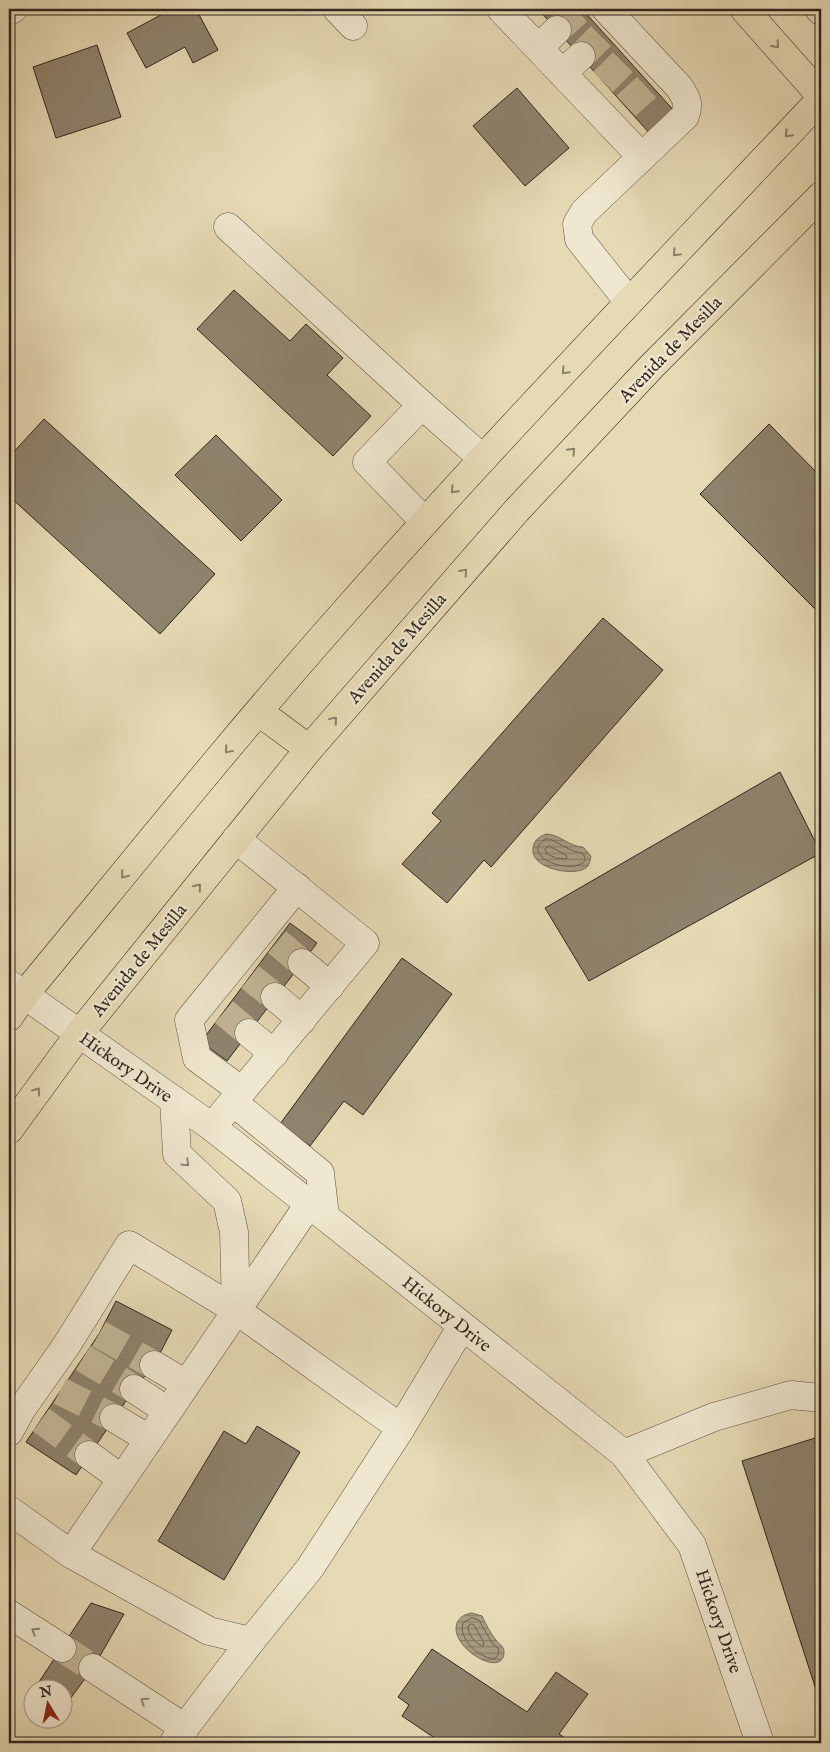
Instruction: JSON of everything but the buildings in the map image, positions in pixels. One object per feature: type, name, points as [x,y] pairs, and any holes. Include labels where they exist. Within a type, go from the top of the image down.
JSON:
[{"type":"main road","points":[[9,1017],[17,990],[340,618],[483,459],[821,97],[744,9]]},
{"type":"main road","name":"Avenida de Mesilla","points":[[9,1130],[79,1034],[309,749],[530,496],[652,366],[821,196]]},
{"type":"main road","points":[[259,712],[309,749]]},
{"type":"street","points":[[9,11],[13,9]]},
{"type":"street","points":[[516,14],[548,39],[617,114],[642,157]]},
{"type":"street","points":[[609,21],[657,78],[683,92],[688,108],[685,116],[584,212],[577,224],[579,239],[629,302]]},
{"type":"street","points":[[228,226],[483,459]]},
{"type":"street","points":[[422,405],[367,462],[425,522]]},
{"type":"street","points":[[212,1127],[365,943],[236,839]]},
{"type":"street","points":[[71,1554],[236,1310],[317,1210],[320,1173],[197,1058],[189,1020],[215,1005],[269,936],[297,887]]},
{"type":"street","points":[[302,963],[330,986]]},
{"type":"street","name":"Hickory Drive","points":[[17,990],[212,1127],[624,1454],[692,1545],[760,1743]]},
{"type":"street","points":[[276,997],[302,1020]]},
{"type":"street","points":[[248,1033],[274,1054]]},
{"type":"street","points":[[174,1100],[177,1154],[227,1201],[234,1232],[236,1310]]},
{"type":"street","points":[[24,1421],[51,1386],[90,1328],[129,1245],[236,1310],[400,1428]]},
{"type":"street","points":[[93,1668],[179,1736],[251,1641],[310,1568],[400,1428],[462,1326]]},
{"type":"street","points":[[154,1365],[186,1384]]},
{"type":"street","points":[[134,1389],[168,1411]]},
{"type":"street","points":[[624,1454],[714,1417],[791,1395],[821,1398]]},
{"type":"street","points":[[114,1418],[149,1438]]},
{"type":"street","points":[[89,1455],[122,1479]]},
{"type":"street","points":[[9,1510],[71,1554],[210,1631],[251,1641]]},
{"type":"street","points":[[9,1614],[62,1648]]},
{"type":"water","points":[[546,834],[583,847],[591,856],[587,866],[578,871],[561,871],[552,869],[538,861],[534,855],[534,843]]},
{"type":"water","points":[[472,1613],[482,1616],[504,1650],[502,1660],[495,1663],[477,1657],[461,1642],[456,1632],[457,1623],[463,1616]]},
{"type":"tunnel","points":[[557,30],[580,9]]},
{"type":"tunnel","points":[[581,56],[604,33]]},
{"type":"tunnel","points":[[603,82],[627,58]]},
{"type":"tunnel","points":[[626,106],[650,84]]},
{"type":"tunnel","points":[[277,942],[302,963]]},
{"type":"tunnel","points":[[250,977],[275,997]]},
{"type":"tunnel","points":[[224,1012],[249,1033]]},
{"type":"tunnel","points":[[99,1334],[154,1365]]},
{"type":"tunnel","points":[[83,1358],[134,1389]]},
{"type":"tunnel","points":[[60,1391],[114,1418]]},
{"type":"tunnel","points":[[41,1420],[89,1455]]},
{"type":"tunnel","points":[[62,1648],[93,1668]]}]
